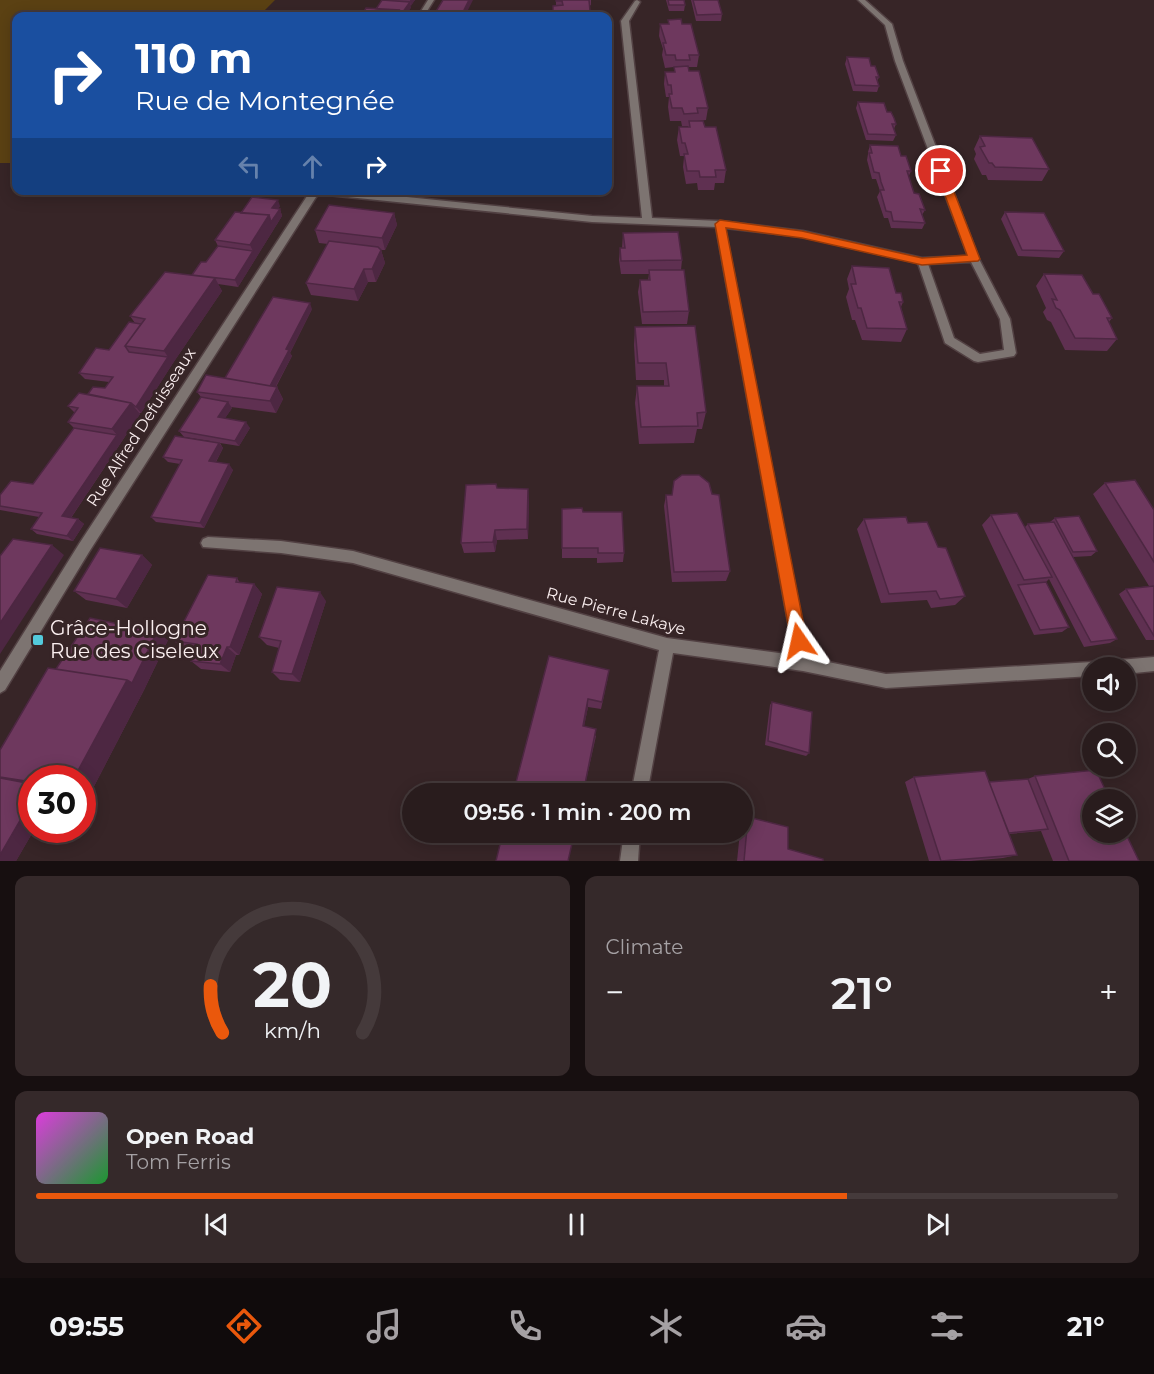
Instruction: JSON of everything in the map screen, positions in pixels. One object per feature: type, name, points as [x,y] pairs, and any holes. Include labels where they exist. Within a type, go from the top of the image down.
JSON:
[{"type":"street","points":[[861,0],[888,24],[899,61],[974,259],[1005,319],[1010,353],[978,358],[949,340],[922,261]]},
{"type":"street","points":[[637,2],[626,21],[647,220]]},
{"type":"street","name":"Rue Alfred Defuisseaux","points":[[0,685],[84,548],[313,195]]},
{"type":"street","points":[[355,195],[592,219],[720,224],[802,234],[922,261],[974,259]]},
{"type":"street","points":[[720,224],[803,664]]},
{"type":"street","name":"Rue Pierre Lakaye","points":[[208,543],[281,547],[353,557],[667,645],[803,664],[886,681],[1082,670]]},
{"type":"street","points":[[641,783],[667,645]]},
{"type":"street","points":[[1136,666],[1154,664]]},
{"type":"street","points":[[629,861],[631,843]]},
{"type":"shaded area","points":[[0,0],[275,0],[263,12],[12,12],[12,163],[0,163]]},
{"type":"building","points":[[382,0],[410,2],[403,12],[376,9]]},
{"type":"building","points":[[443,0],[469,0],[463,12],[436,12]]},
{"type":"building","points":[[589,0],[590,11],[553,12],[553,6],[563,5],[562,1],[556,1]]},
{"type":"building","points":[[668,0],[684,0],[685,5],[669,5]]},
{"type":"building","points":[[693,0],[718,0],[722,14],[697,15]]},
{"type":"building","points":[[366,8],[399,10],[397,12],[364,12]]},
{"type":"building","points":[[681,19],[682,24],[691,24],[699,55],[689,55],[690,60],[676,60],[675,55],[666,55],[663,43],[666,43],[660,24],[669,24],[668,20]]},
{"type":"building","points":[[847,57],[869,58],[871,66],[875,66],[879,77],[876,77],[879,86],[855,85]]},
{"type":"building","points":[[688,66],[689,71],[699,71],[708,108],[697,108],[698,113],[684,114],[682,108],[672,108],[669,94],[672,94],[671,85],[668,85],[665,72],[675,72],[674,67]]},
{"type":"building","points":[[858,102],[884,103],[887,112],[891,112],[894,118],[896,124],[892,124],[896,135],[868,134]]},
{"type":"building","points":[[689,121],[703,121],[705,127],[716,127],[726,170],[715,170],[716,177],[700,177],[699,171],[687,171],[684,154],[688,154],[685,143],[682,143],[679,127],[690,127]]},
{"type":"building","points":[[980,136],[1032,138],[1049,169],[995,167],[989,163],[980,147],[985,146]]},
{"type":"building","points":[[870,145],[898,146],[901,156],[906,156],[911,171],[907,171],[914,193],[919,194],[925,210],[920,209],[925,223],[893,221],[891,212],[886,211],[880,190],[884,190],[879,173],[874,172],[869,153],[872,153]]},
{"type":"building","points":[[252,197],[278,200],[272,208],[280,209],[271,222],[269,215],[241,213]]},
{"type":"building","points":[[329,205],[394,213],[382,238],[315,230]]},
{"type":"building","points":[[235,212],[269,215],[250,245],[215,240]]},
{"type":"building","points":[[1005,212],[1044,213],[1064,251],[1022,250]]},
{"type":"building","points":[[678,232],[682,260],[621,261],[620,248],[625,248],[623,233]]},
{"type":"building","points":[[329,241],[378,247],[381,250],[372,269],[364,269],[354,289],[306,283]]},
{"type":"building","points":[[218,246],[253,251],[235,280],[192,275],[201,262],[206,262]]},
{"type":"building","points":[[852,266],[889,268],[896,293],[901,293],[903,302],[899,302],[907,329],[867,328],[851,284],[856,284]]},
{"type":"building","points":[[649,270],[684,270],[689,311],[643,312],[640,280],[650,280]]},
{"type":"building","points":[[165,272],[215,278],[164,351],[125,346],[145,319],[130,316]]},
{"type":"building","points":[[1044,274],[1082,275],[1093,294],[1099,294],[1112,318],[1107,318],[1117,339],[1075,338],[1060,310],[1056,308],[1052,299],[1057,300]]},
{"type":"building","points":[[273,297],[310,303],[270,386],[225,378]]},
{"type":"building","points":[[129,322],[141,324],[125,346],[129,352],[168,357],[136,407],[131,403],[88,394],[93,387],[105,388],[113,377],[79,373],[96,348],[109,350]]},
{"type":"building","points":[[695,326],[706,412],[697,413],[698,426],[641,427],[637,386],[669,386],[666,363],[638,363],[635,327]]},
{"type":"building","points":[[206,375],[277,387],[270,401],[197,392]]},
{"type":"building","points":[[79,393],[131,403],[112,429],[68,422],[78,408],[68,406]]},
{"type":"building","points":[[201,397],[228,402],[218,417],[246,422],[235,441],[179,431]]},
{"type":"building","points":[[74,428],[117,435],[62,516],[78,519],[67,536],[31,529],[42,513],[0,506],[0,495],[11,481],[33,484]]},
{"type":"building","points":[[175,436],[219,443],[209,461],[229,464],[200,523],[151,517],[182,460],[163,457]]},
{"type":"building","points":[[682,475],[699,475],[709,483],[712,494],[719,495],[730,571],[674,572],[666,495],[672,495],[674,481]]},
{"type":"building","points":[[1135,480],[1154,510],[1154,562],[1105,483]]},
{"type":"building","points":[[496,484],[497,488],[528,489],[527,529],[495,530],[493,542],[461,543],[466,485]]},
{"type":"building","points":[[582,508],[583,512],[622,512],[624,553],[598,553],[598,548],[562,548],[562,509]]},
{"type":"building","points":[[1017,513],[1052,577],[1024,580],[991,515]]},
{"type":"building","points":[[1079,516],[1097,551],[1073,552],[1055,518]]},
{"type":"building","points":[[906,517],[908,523],[927,522],[938,547],[946,548],[965,596],[940,599],[936,591],[889,594],[864,519]]},
{"type":"building","points":[[1054,522],[1117,639],[1091,642],[1028,524]]},
{"type":"building","points":[[13,539],[52,545],[0,623],[0,556]]},
{"type":"building","points":[[100,548],[142,555],[116,599],[74,591]]},
{"type":"building","points":[[208,575],[237,578],[236,582],[254,584],[230,647],[227,647],[220,664],[191,661],[197,644],[174,641]]},
{"type":"building","points":[[1046,582],[1069,627],[1040,630],[1018,585]]},
{"type":"building","points":[[1154,586],[1154,636],[1126,589]]},
{"type":"building","points":[[277,587],[320,592],[292,674],[272,672],[281,641],[259,637]]},
{"type":"building","points":[[90,618],[157,632],[132,683],[127,680],[56,669]]},
{"type":"building","points":[[549,656],[609,670],[602,702],[588,699],[583,726],[596,729],[585,783],[516,783]]},
{"type":"building","points":[[48,668],[127,680],[81,765],[18,765],[18,780],[0,777],[0,750]]},
{"type":"building","points":[[772,702],[812,712],[809,753],[768,741]]},
{"type":"building","points":[[985,771],[1017,855],[941,861],[914,777]]},
{"type":"building","points":[[1082,771],[1082,777],[1099,777],[1105,789],[1082,789],[1082,843],[1130,843],[1139,861],[1069,861],[1035,776]]},
{"type":"building","points":[[0,778],[18,781],[18,824],[0,855]]},
{"type":"building","points":[[1028,779],[1048,829],[1009,833],[989,782]]},
{"type":"building","points":[[753,818],[788,827],[788,849],[823,859],[823,861],[744,861],[746,843],[753,843]]},
{"type":"building","points":[[500,843],[572,843],[568,861],[496,861]]},
{"type":"place","name":"Grâce-Hollogne Rue des Ciseleux","points":[[38,640]]},
{"type":"route","points":[[799,641],[720,224],[802,234],[922,261],[974,259],[941,171]]}]
